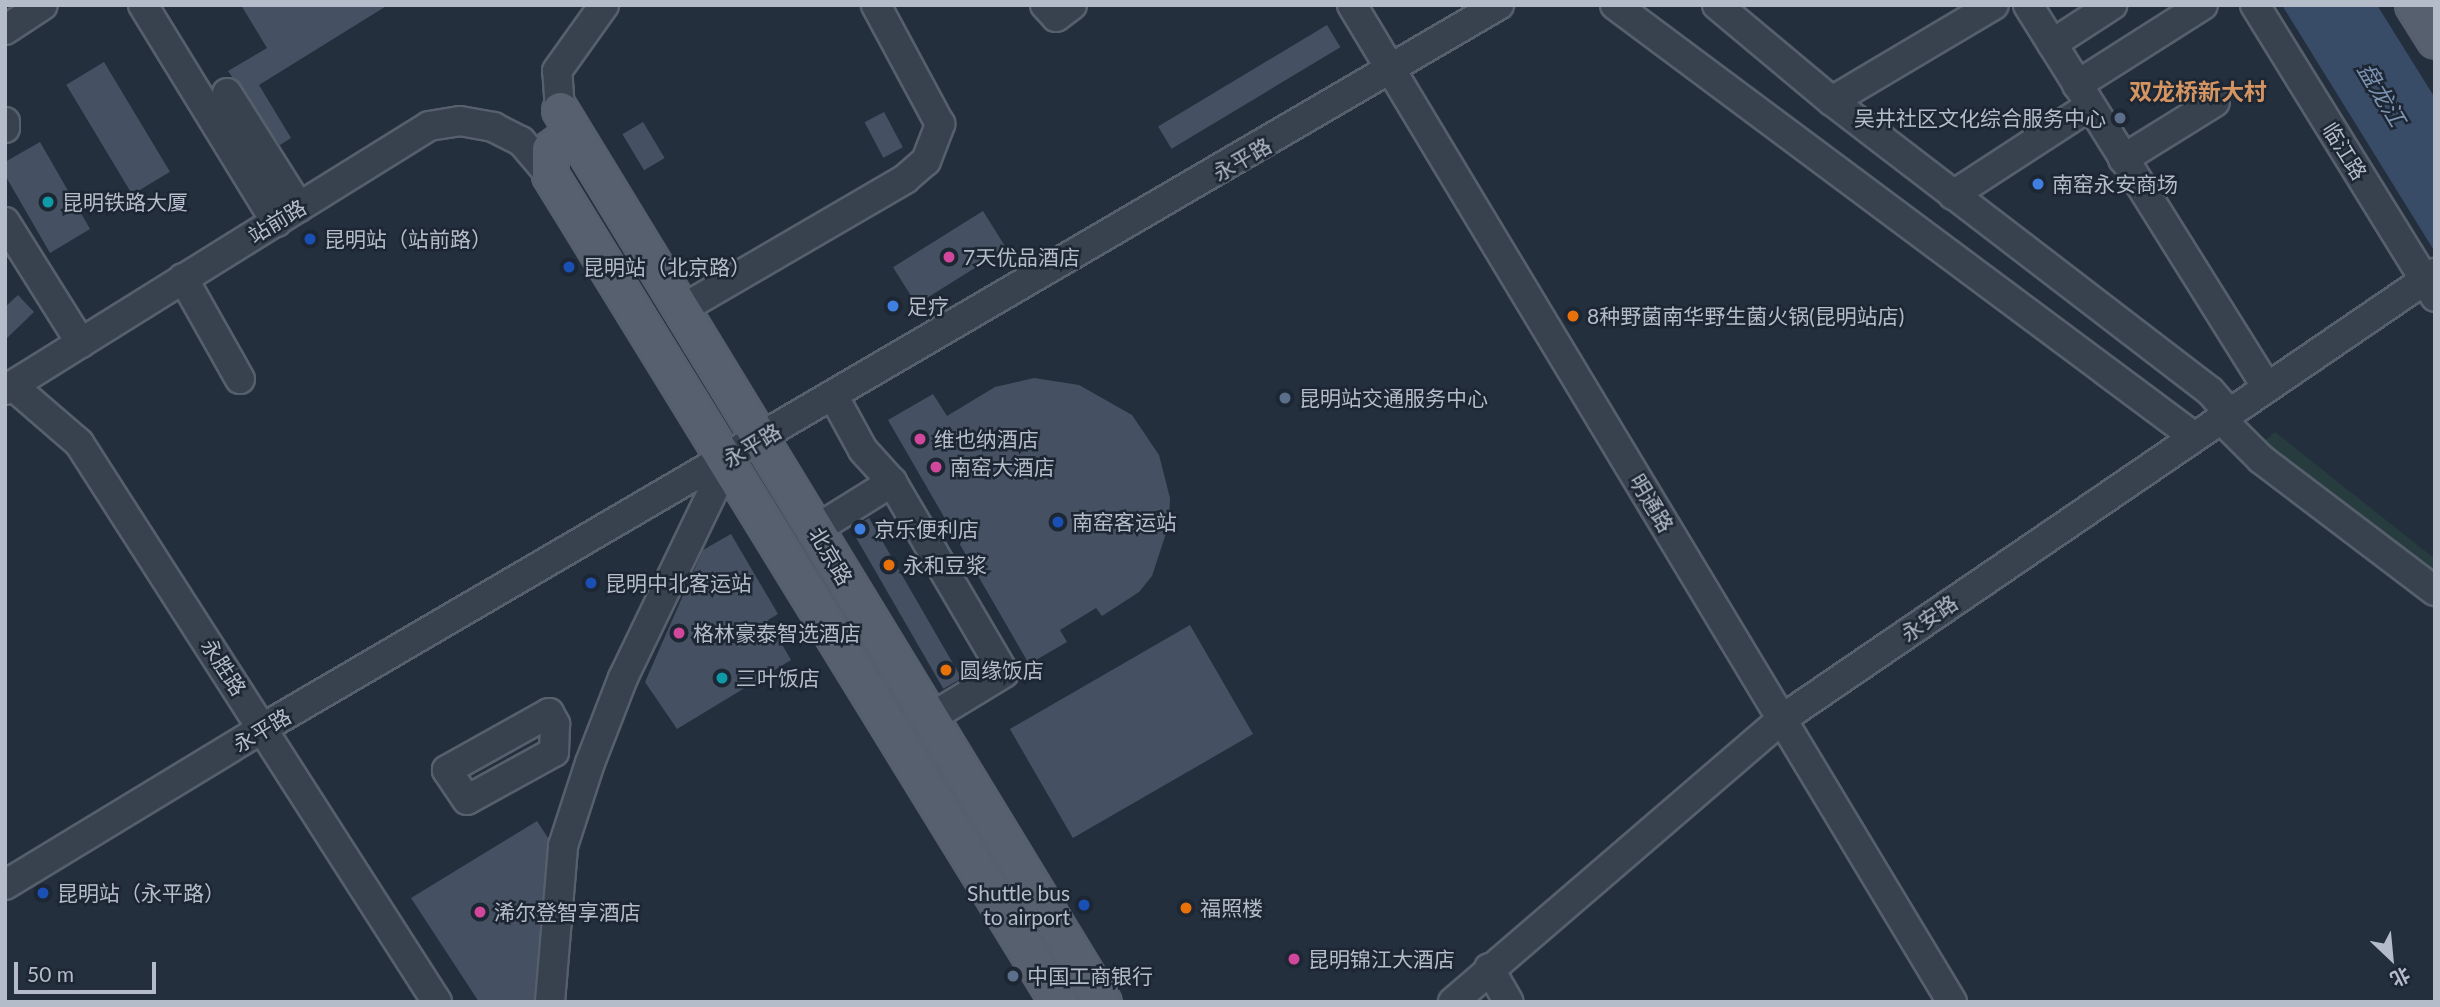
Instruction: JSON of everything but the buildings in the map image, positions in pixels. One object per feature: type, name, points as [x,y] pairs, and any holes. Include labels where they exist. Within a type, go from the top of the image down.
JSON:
[{"type":"main road","points":[[2413,5],[2435,40]]},
{"type":"main road","name":"北京路","points":[[560,110],[1103,1002]]},
{"type":"main road","points":[[550,175],[550,149],[563,139],[578,141]]},
{"type":"main road","name":"北京路","points":[[550,175],[729,460],[1058,1002]]},
{"type":"street","points":[[5,30],[43,5]]},
{"type":"street","points":[[143,5],[288,215]]},
{"type":"street","points":[[682,309],[905,179],[926,161],[940,124],[876,5]]},
{"type":"street","points":[[1045,5],[1056,17],[1072,5]]},
{"type":"street","name":"明通路","points":[[1352,5],[1952,1002]]},
{"type":"street","name":"永平路","points":[[5,885],[263,728],[729,460],[1499,5]]},
{"type":"street","points":[[1615,5],[2193,436]]},
{"type":"street","points":[[1717,5],[1832,101],[2210,391],[2224,415],[2261,459],[2435,591]]},
{"type":"street","points":[[1832,101],[1994,5]]},
{"type":"street","points":[[2028,5],[2266,386]]},
{"type":"street","points":[[2052,44],[2112,5]]},
{"type":"street","points":[[1953,195],[2203,5]]},
{"type":"street","name":"临江路","points":[[2255,5],[2431,283]]},
{"type":"street","points":[[560,110],[558,71],[595,10]]},
{"type":"street","points":[[227,93],[288,215]]},
{"type":"street","points":[[2123,159],[2215,102]]},
{"type":"street","name":"站前路","points":[[9,388],[429,126],[443,123],[477,123],[508,134],[532,151],[550,175]]},
{"type":"street","points":[[5,222],[81,342]]},
{"type":"street","points":[[183,278],[240,379]]},
{"type":"street","name":"永安路","points":[[1454,1002],[1489,968],[1782,719],[2266,386],[2431,283]]},
{"type":"street","name":"永胜路","points":[[9,388],[79,443],[437,1002]]},
{"type":"street","points":[[834,397],[863,450],[892,482],[1004,673],[930,718]]},
{"type":"street","points":[[550,1002],[563,846],[595,752],[640,640],[729,460]]},
{"type":"street","points":[[815,530],[892,482]]},
{"type":"street","points":[[556,738],[595,752]]},
{"type":"street","points":[[1489,968],[1509,1002]]},
{"type":"green space","points":[[2275,432],[2435,559],[2435,610],[2247,456]]},
{"type":"water","name":"盘龙江","points":[[2282,5],[2377,5],[2435,98],[2435,252]]},
{"type":"place","name":"吴井社区文化综合服务中心","points":[[2120,118]]},
{"type":"place","name":"南窑永安商场","points":[[2038,184]]},
{"type":"place","name":"昆明铁路大厦","points":[[48,202]]},
{"type":"place","name":"昆明站（站前路）","points":[[310,239]]},
{"type":"place","name":"7天优品酒店","points":[[949,257]]},
{"type":"place","name":"昆明站（北京路）","points":[[569,267]]},
{"type":"place","name":"足疗","points":[[893,306]]},
{"type":"place","name":"8种野菌南华野生菌火锅(昆明站店)","points":[[1573,316]]},
{"type":"place","name":"昆明站交通服务中心","points":[[1285,398]]},
{"type":"place","name":"维也纳酒店","points":[[920,439]]},
{"type":"place","name":"南窑大酒店","points":[[936,467]]},
{"type":"place","name":"南窑客运站","points":[[1058,522]]},
{"type":"place","name":"京乐便利店","points":[[860,529]]},
{"type":"place","name":"永和豆浆","points":[[889,565]]},
{"type":"place","name":"昆明中北客运站","points":[[591,583]]},
{"type":"place","name":"格林豪泰智选酒店","points":[[679,633]]},
{"type":"place","name":"圆缘饭店","points":[[946,670]]},
{"type":"place","name":"三叶饭店","points":[[722,678]]},
{"type":"place","name":"昆明站（永平路）","points":[[43,893]]},
{"type":"place","name":"Shuttle bus to airport","points":[[1084,905]]},
{"type":"place","name":"福照楼","points":[[1186,908]]},
{"type":"place","name":"浠尔登智享酒店","points":[[480,912]]},
{"type":"place","name":"昆明锦江大酒店","points":[[1294,959]]},
{"type":"place","name":"中国工商银行","points":[[1013,976]]},
{"type":"district","name":"双龙桥新大村","points":[[2198,91]]}]
